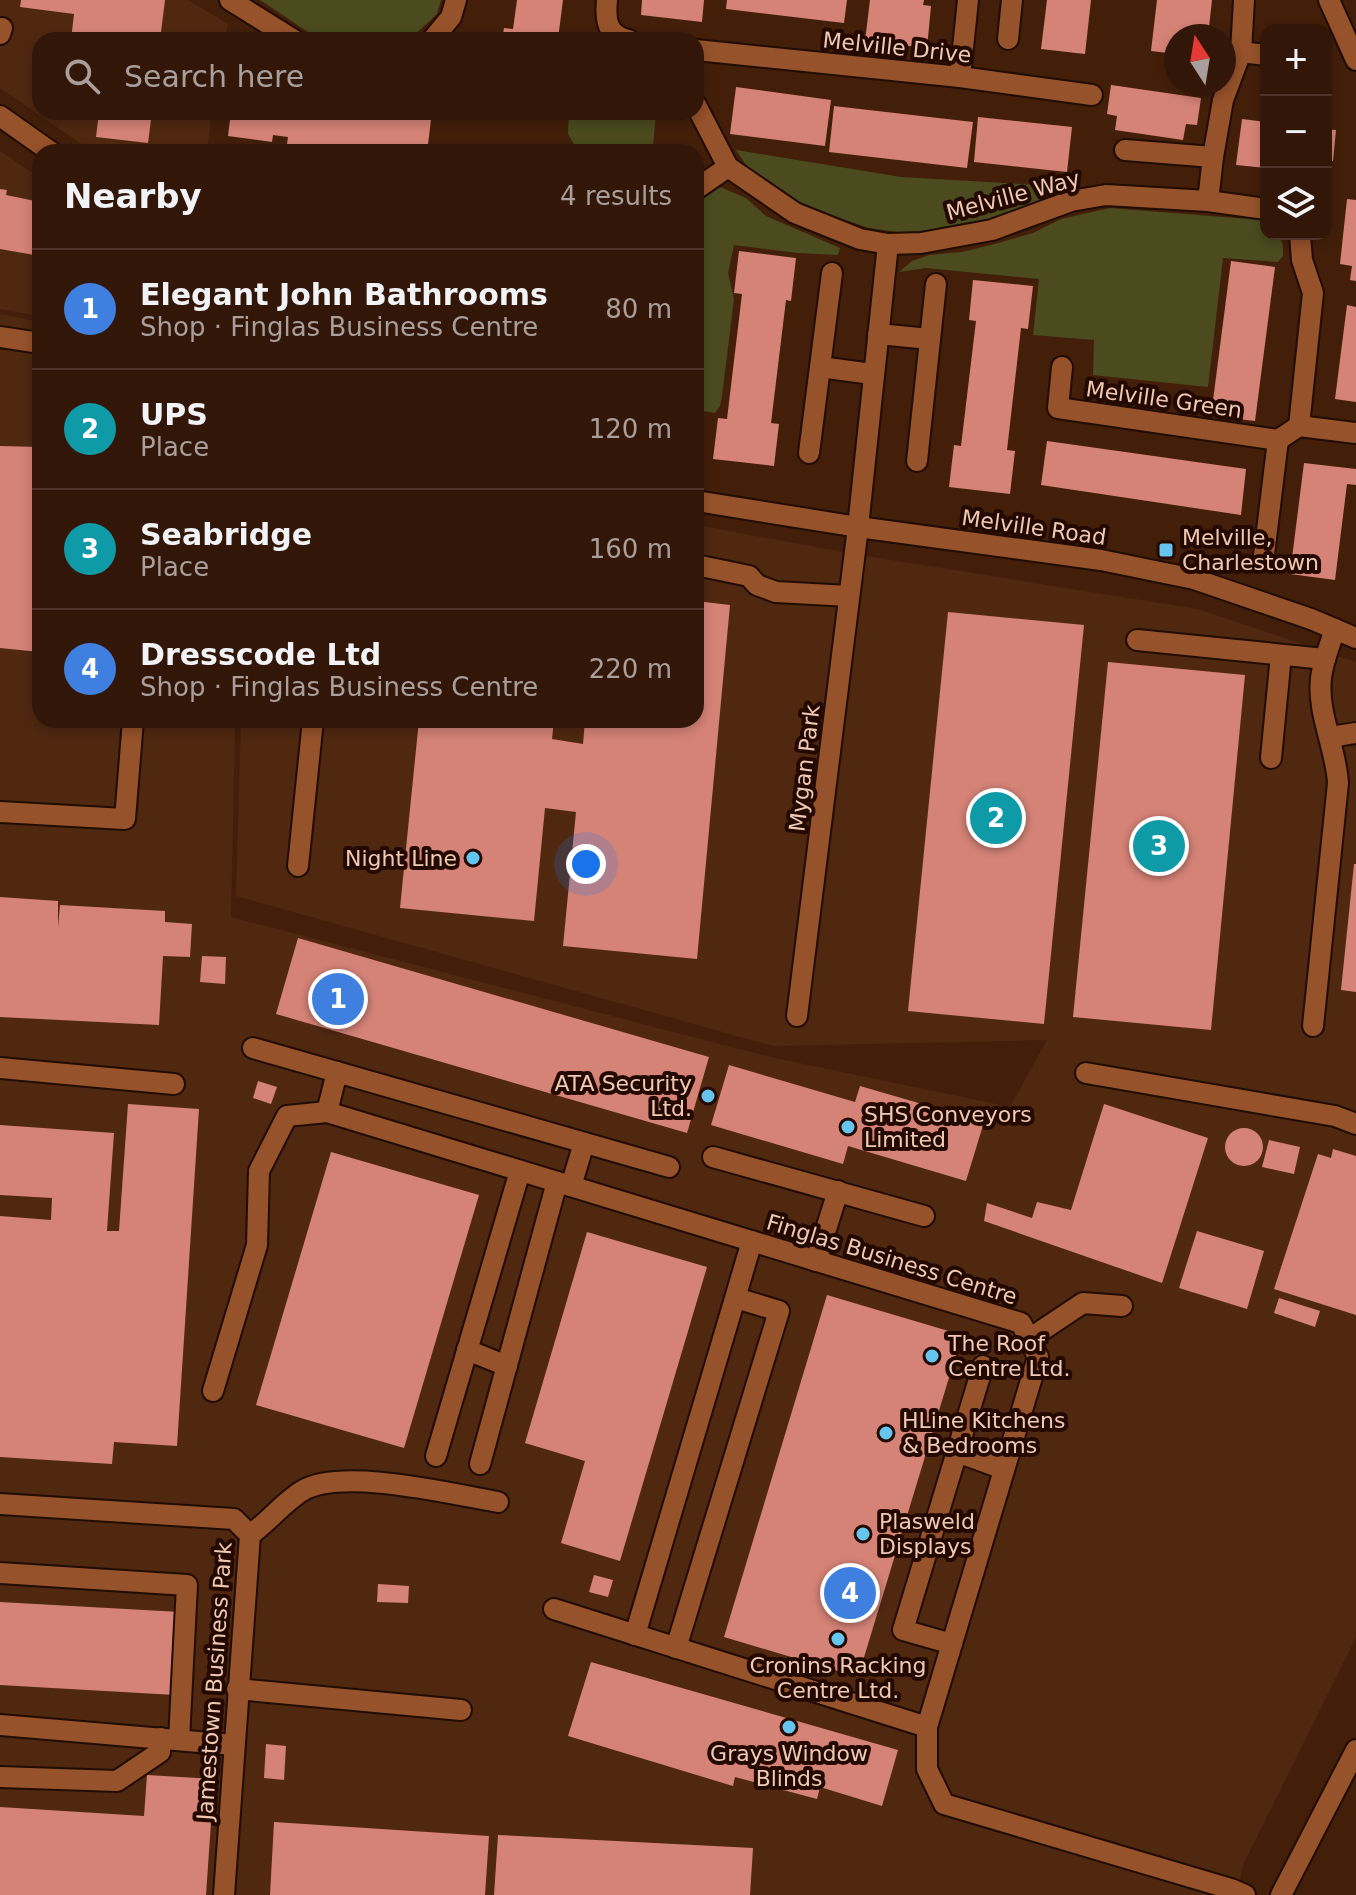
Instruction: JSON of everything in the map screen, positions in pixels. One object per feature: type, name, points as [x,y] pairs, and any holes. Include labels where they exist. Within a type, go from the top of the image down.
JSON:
[{"type":"street","points":[[230,0],[281,32]]},
{"type":"street","points":[[439,32],[451,17],[456,0]]},
{"type":"street","points":[[607,0],[605,16],[613,32]]},
{"type":"street","points":[[960,77],[968,0]]},
{"type":"street","points":[[1008,39],[1012,0]]},
{"type":"street","points":[[1208,201],[1223,100],[1241,52],[1244,0]]},
{"type":"street","points":[[1329,0],[1356,60]]},
{"type":"street","name":"Melville Drive","points":[[704,51],[960,77],[1092,95]]},
{"type":"street","points":[[1241,52],[1260,54]]},
{"type":"street","points":[[0,116],[40,144]]},
{"type":"street","name":"Melville Way","points":[[704,120],[728,167],[795,213],[860,239],[888,244],[921,243],[992,230],[1071,201],[1106,195],[1208,201],[1260,208]]},
{"type":"street","points":[[1125,150],[1213,157]]},
{"type":"street","points":[[704,184],[728,167]]},
{"type":"street","points":[[1299,426],[1313,293],[1302,260],[1300,240]]},
{"type":"street","points":[[858,527],[888,244]]},
{"type":"street","points":[[809,453],[832,273]]},
{"type":"street","points":[[917,461],[936,284]]},
{"type":"street","points":[[878,334],[930,339]]},
{"type":"street","points":[[0,337],[32,342]]},
{"type":"street","points":[[820,367],[872,374]]},
{"type":"street","name":"Melville Green","points":[[1062,367],[1058,408],[1278,440]]},
{"type":"street","points":[[1264,555],[1278,440],[1299,426],[1356,433]]},
{"type":"street","name":"Melville Road","points":[[704,502],[1101,560],[1194,579],[1356,638]]},
{"type":"street","name":"Mygan Park","points":[[797,1016],[858,527]]},
{"type":"street","points":[[704,567],[749,576],[757,585],[776,592],[849,596]]},
{"type":"street","points":[[1313,1026],[1338,783],[1337,760],[1325,718],[1321,679],[1335,629]]},
{"type":"street","points":[[1137,640],[1325,659]]},
{"type":"street","points":[[1271,758],[1281,655]]},
{"type":"street","points":[[0,812],[125,819],[132,728]]},
{"type":"street","points":[[298,866],[312,728]]},
{"type":"street","points":[[1330,737],[1356,733]]},
{"type":"street","points":[[253,1048],[669,1167]]},
{"type":"street","points":[[0,1068],[174,1084]]},
{"type":"street","points":[[327,1112],[337,1072]]},
{"type":"street","points":[[1086,1073],[1335,1116],[1356,1124]]},
{"type":"street","name":"Finglas Business Centre","points":[[213,1391],[257,1245],[259,1171],[287,1116],[327,1112],[1021,1323],[1029,1339]]},
{"type":"street","points":[[480,1464],[564,1184],[584,1143]]},
{"type":"street","points":[[713,1157],[924,1216]]},
{"type":"street","points":[[436,1456],[520,1171]]},
{"type":"street","points":[[816,1261],[838,1191]]},
{"type":"street","points":[[635,1635],[752,1241]]},
{"type":"street","points":[[676,1648],[779,1311],[736,1298]]},
{"type":"street","points":[[1122,1306],[1083,1303],[1029,1339],[1038,1357],[927,1727],[927,1769],[944,1804],[1245,1895]]},
{"type":"street","points":[[467,1350],[507,1366]]},
{"type":"street","points":[[952,1644],[903,1630],[983,1366]]},
{"type":"street","points":[[957,1452],[1004,1469]]},
{"type":"street","points":[[250,1535],[302,1491],[324,1481],[358,1481],[498,1502]]},
{"type":"street","name":"Jamestown Business Park","points":[[0,1504],[234,1519],[250,1535],[224,1895]]},
{"type":"street","points":[[0,1573],[187,1585],[170,1739],[160,1752],[117,1781],[0,1777]]},
{"type":"street","points":[[554,1609],[927,1727]]},
{"type":"street","points":[[237,1689],[461,1710]]},
{"type":"street","points":[[0,1725],[234,1745]]},
{"type":"street","points":[[1281,1895],[1356,1750]]},
{"type":"shaded area","points":[[0,0],[188,0],[228,24],[226,32],[32,32],[32,110],[0,88]]},
{"type":"shaded area","points":[[260,0],[441,0],[437,14],[418,32],[308,32]]},
{"type":"shaded area","points":[[46,120],[211,120],[208,144],[81,144]]},
{"type":"shaded area","points":[[569,120],[655,120],[653,144],[574,144],[568,134]]},
{"type":"shaded area","points":[[736,150],[901,177],[1056,186],[1064,198],[995,221],[941,231],[898,232],[869,228],[804,206],[750,171]]},
{"type":"shaded area","points":[[0,151],[32,173],[32,315],[0,309]]},
{"type":"shaded area","points":[[720,187],[746,198],[766,216],[840,248],[838,255],[734,245],[728,273],[734,299],[722,396],[715,413],[704,411],[704,198]]},
{"type":"shaded area","points":[[1110,208],[1260,220],[1260,240],[1281,240],[1283,256],[1278,262],[1223,258],[1208,387],[1093,375],[1094,340],[1033,335],[1039,279],[926,268],[899,272],[912,261],[929,255],[991,245],[1033,233],[1061,219]]},
{"type":"shaded area","points":[[0,314],[32,320],[32,728],[235,728],[231,917],[770,1057],[1010,1107],[1047,1040],[773,1046],[236,896],[241,728],[704,728],[704,526],[1197,609],[1356,662],[1356,1637],[1242,1867],[1238,1895],[0,1895]]},
{"type":"building","points":[[21,0],[165,0],[161,32],[72,32],[74,14],[20,7]]},
{"type":"building","points":[[517,0],[563,0],[559,32],[503,32],[504,28],[513,29]]},
{"type":"building","points":[[642,0],[704,0],[702,22],[641,15]]},
{"type":"building","points":[[727,0],[847,0],[844,23],[726,9]]},
{"type":"building","points":[[870,0],[924,0],[923,5],[931,6],[927,48],[865,41]]},
{"type":"building","points":[[1047,0],[1091,0],[1085,54],[1041,49]]},
{"type":"building","points":[[1157,0],[1212,0],[1209,24],[1164,24],[1164,53],[1151,51]]},
{"type":"building","points":[[1111,85],[1164,93],[1164,96],[1201,98],[1197,125],[1186,124],[1183,140],[1115,130],[1117,116],[1107,114]]},
{"type":"building","points":[[736,87],[831,100],[825,146],[730,134]]},
{"type":"building","points":[[834,106],[973,122],[967,168],[829,152]]},
{"type":"building","points":[[978,117],[1072,127],[1067,172],[974,162]]},
{"type":"building","points":[[1242,119],[1260,121],[1260,167],[1236,165]]},
{"type":"building","points":[[98,120],[151,120],[148,143],[96,137]]},
{"type":"building","points":[[230,120],[431,120],[428,144],[287,144],[288,137],[273,135],[272,142],[228,136]]},
{"type":"building","points":[[1332,130],[1336,130],[1332,161]]},
{"type":"building","points":[[0,189],[7,190],[6,195],[32,200],[32,255],[0,249]]},
{"type":"building","points":[[1347,199],[1356,200],[1356,281],[1350,280],[1352,266],[1340,264]]},
{"type":"building","points":[[739,251],[796,258],[791,301],[786,300],[771,423],[779,424],[774,466],[713,459],[718,418],[727,419],[742,294],[734,293]]},
{"type":"building","points":[[1231,261],[1275,267],[1255,421],[1211,416]]},
{"type":"building","points":[[973,280],[1033,286],[1028,329],[1021,328],[1007,450],[1015,451],[1010,494],[949,487],[954,445],[961,446],[976,321],[969,320]]},
{"type":"building","points":[[1347,305],[1356,307],[1356,402],[1335,399]]},
{"type":"building","points":[[1047,441],[1246,469],[1241,515],[1041,485]]},
{"type":"building","points":[[0,446],[32,447],[32,651],[0,648]]},
{"type":"building","points":[[1304,463],[1356,469],[1356,485],[1347,484],[1335,580],[1290,574]]},
{"type":"building","points":[[704,602],[730,605],[697,959],[563,946],[576,812],[545,808],[534,921],[400,908],[418,728],[553,728],[552,739],[583,744],[584,728],[704,728]]},
{"type":"building","points":[[948,612],[1084,625],[1044,1024],[908,1011]]},
{"type":"building","points":[[1108,662],[1245,675],[1211,1030],[1073,1017]]},
{"type":"building","points":[[1356,864],[1356,992],[1341,990]]},
{"type":"building","points":[[0,897],[58,901],[58,928],[60,905],[165,911],[165,922],[192,924],[190,957],[163,956],[159,1025],[0,1017]]},
{"type":"building","points":[[298,938],[709,1057],[687,1133],[276,1014]]},
{"type":"building","points":[[202,956],[226,957],[225,984],[200,982]]},
{"type":"building","points":[[729,1065],[855,1102],[860,1086],[984,1122],[966,1181],[848,1146],[843,1164],[711,1125]]},
{"type":"building","points":[[258,1081],[277,1087],[271,1104],[253,1098]]},
{"type":"building","points":[[128,1104],[199,1109],[177,1446],[114,1442],[112,1464],[0,1457],[0,1216],[51,1220],[52,1198],[0,1195],[0,1125],[114,1133],[107,1231],[119,1231]]},
{"type":"building","points":[[1104,1104],[1208,1138],[1162,1283],[984,1221],[987,1203],[1032,1218],[1037,1202],[1071,1210]]},
{"type":"building","points":[[1244,1128],[1257,1134],[1263,1147],[1257,1160],[1244,1166],[1231,1160],[1225,1147],[1231,1134]]},
{"type":"building","points":[[1269,1140],[1300,1147],[1294,1174],[1262,1167]]},
{"type":"building","points":[[1333,1149],[1356,1156],[1356,1315],[1274,1289],[1318,1154],[1331,1158]]},
{"type":"building","points":[[331,1152],[479,1195],[404,1448],[256,1405]]},
{"type":"building","points":[[1197,1231],[1264,1251],[1247,1309],[1179,1288]]},
{"type":"building","points":[[587,1232],[707,1267],[620,1561],[561,1543],[585,1461],[525,1443]]},
{"type":"building","points":[[827,1295],[962,1335],[858,1677],[724,1637]]},
{"type":"building","points":[[1279,1298],[1320,1311],[1315,1327],[1274,1313]]},
{"type":"building","points":[[594,1575],[613,1580],[608,1597],[589,1592]]},
{"type":"building","points":[[378,1584],[409,1586],[408,1603],[377,1602]]},
{"type":"building","points":[[0,1602],[180,1612],[175,1695],[0,1685]]},
{"type":"building","points":[[591,1662],[898,1750],[882,1806],[820,1787],[817,1799],[735,1777],[733,1786],[568,1736]]},
{"type":"building","points":[[266,1744],[286,1746],[284,1780],[264,1778]]},
{"type":"building","points":[[147,1775],[214,1779],[206,1895],[0,1895],[0,1807],[144,1816]]},
{"type":"building","points":[[274,1822],[489,1836],[485,1895],[270,1895]]},
{"type":"building","points":[[498,1835],[753,1848],[750,1895],[494,1895]]},
{"type":"place","name":"Melville, Charlestown","points":[[1166,550]]},
{"type":"place","name":"UPS","points":[[996,818]]},
{"type":"place","name":"Seabridge","points":[[1159,846]]},
{"type":"place","name":"Night Line","points":[[473,858]]},
{"type":"place","name":"Elegant John Bathrooms","points":[[338,999]]},
{"type":"place","name":"ATA Security Ltd.","points":[[708,1096]]},
{"type":"place","name":"SHS Conveyors Limited","points":[[848,1127]]},
{"type":"place","name":"The Roof Centre Ltd.","points":[[932,1356]]},
{"type":"place","name":"HLine Kitchens & Bedrooms","points":[[886,1433]]},
{"type":"place","name":"Plasweld Displays","points":[[863,1534]]},
{"type":"place","name":"Dresscode Ltd","points":[[850,1593]]},
{"type":"place","name":"Cronins Racking Centre Ltd.","points":[[838,1639]]},
{"type":"place","name":"Grays Window Blinds","points":[[789,1727]]}]
